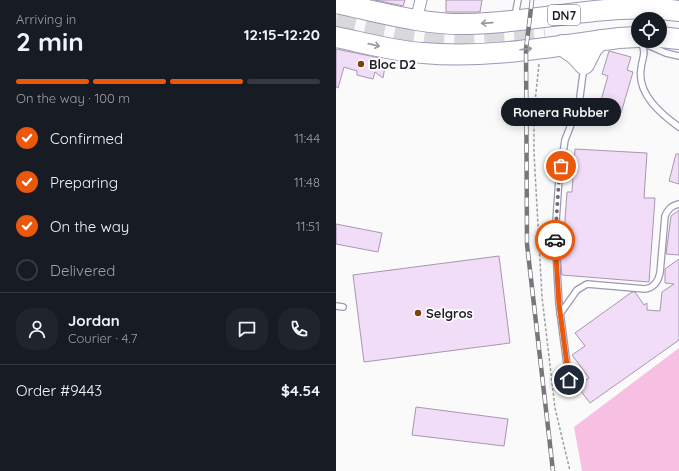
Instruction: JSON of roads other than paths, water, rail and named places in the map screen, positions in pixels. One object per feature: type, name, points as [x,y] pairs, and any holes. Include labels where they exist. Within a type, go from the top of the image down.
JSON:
[{"type":"highway","name":"DN7","points":[[336,3],[416,20],[449,24],[515,21],[602,8],[679,11]]},
{"type":"highway","points":[[667,23],[679,24]]},
{"type":"highway","name":"DN7","points":[[336,37],[429,54],[487,54],[544,40],[631,37]]},
{"type":"highway","name":"DN7","points":[[544,40],[562,45],[631,38]]},
{"type":"highway","points":[[667,38],[679,39]]},
{"type":"highway","points":[[562,45],[576,55],[584,64],[592,48],[600,40]]},
{"type":"street","points":[[416,20],[421,0]]},
{"type":"lane","points":[[515,21],[518,0]]},
{"type":"lane","points":[[643,48],[645,52],[640,70],[640,77],[643,87],[660,112],[679,128]]},
{"type":"lane","points":[[655,48],[679,56]]},
{"type":"lane","points":[[569,380],[560,314],[555,235],[559,179],[566,140],[579,104],[583,82],[584,64]]},
{"type":"lane","points":[[560,314],[577,290],[587,284],[645,289],[649,289],[655,285],[660,274],[665,216],[667,210],[672,206],[679,204]]},
{"type":"lane","points":[[336,306],[342,307]]},
{"type":"tunnel","points":[[336,19],[405,33],[447,38],[484,38],[545,33]]},
{"type":"railway","points":[[532,0],[526,49],[527,244],[553,471]]},
{"type":"place","name":"Bloc D2","points":[[361,64]]},
{"type":"place","name":"Ronera Rubber","points":[[561,166]]},
{"type":"place","name":"Selgros","points":[[418,313]]}]
